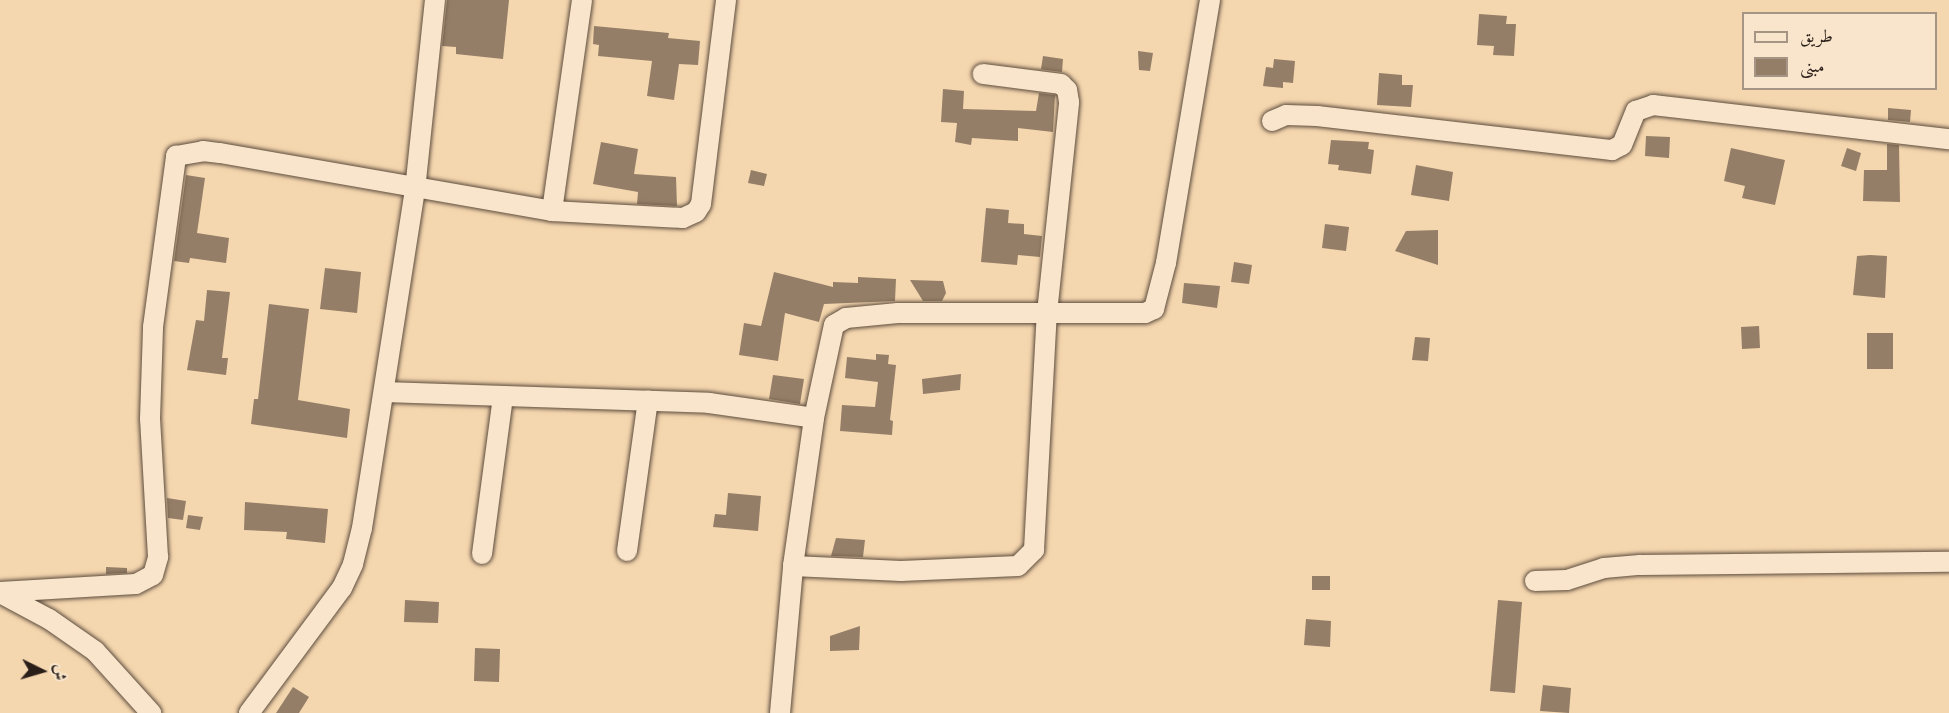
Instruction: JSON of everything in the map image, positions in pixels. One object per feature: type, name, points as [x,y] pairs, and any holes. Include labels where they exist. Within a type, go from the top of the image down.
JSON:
[{"type":"street","points":[[249,713],[342,588],[353,564],[384,392],[415,190],[435,0]]},
{"type":"street","points":[[552,211],[582,0]]},
{"type":"street","points":[[0,592],[136,584],[153,575],[158,557],[150,420],[152,337],[176,156],[203,151],[220,153],[415,190],[552,211],[683,218],[696,212],[701,204],[726,0]]},
{"type":"street","points":[[780,713],[793,566],[814,418],[830,335],[834,325],[846,318],[898,313],[1145,313],[1154,309],[1166,263],[1210,0]]},
{"type":"street","points":[[793,566],[901,571],[1018,566],[1027,561],[1035,550],[1047,313],[1069,102],[1067,90],[1061,84],[983,74]]},
{"type":"street","points":[[1272,121],[1286,115],[1317,116],[1612,150],[1622,145],[1636,111],[1653,105],[1949,139]]},
{"type":"street","points":[[384,392],[709,403],[814,418]]},
{"type":"street","points":[[482,554],[503,396]]},
{"type":"street","points":[[627,551],[648,400]]},
{"type":"street","points":[[1535,582],[1567,580],[1604,568],[1640,565],[1949,562]]},
{"type":"street","points":[[0,592],[49,619],[95,651],[151,713]]},
{"type":"building","points":[[447,0],[509,0],[503,59],[456,54],[456,47],[442,46]]},
{"type":"building","points":[[1479,14],[1507,16],[1506,24],[1516,24],[1514,56],[1493,55],[1494,46],[1477,45]]},
{"type":"building","points":[[594,26],[669,33],[668,38],[700,41],[698,65],[679,64],[674,100],[647,96],[652,61],[598,56],[599,45],[593,44]]},
{"type":"building","points":[[1138,51],[1153,53],[1150,71],[1139,70]]},
{"type":"building","points":[[1043,56],[1063,59],[1062,72],[1031,68],[1041,69]]},
{"type":"building","points":[[1274,59],[1295,61],[1293,83],[1283,82],[1283,88],[1263,86],[1266,67],[1273,68]]},
{"type":"building","points":[[1379,73],[1402,75],[1402,85],[1413,85],[1411,107],[1377,105]]},
{"type":"building","points":[[943,89],[964,91],[963,109],[1036,111],[1039,93],[1055,95],[1053,132],[1018,128],[1018,141],[972,138],[971,145],[955,142],[957,123],[941,122]]},
{"type":"building","points":[[1888,108],[1911,110],[1910,122],[1888,120]]},
{"type":"building","points":[[1646,136],[1670,137],[1669,158],[1645,156]]},
{"type":"building","points":[[1331,140],[1369,142],[1368,149],[1374,150],[1371,174],[1338,170],[1339,165],[1328,164]]},
{"type":"building","points":[[601,142],[638,149],[634,174],[676,177],[677,206],[637,204],[638,192],[593,184]]},
{"type":"building","points":[[1887,144],[1899,145],[1900,202],[1863,201],[1864,170],[1887,170]]},
{"type":"building","points":[[1731,148],[1785,160],[1775,205],[1742,198],[1745,186],[1724,181]]},
{"type":"building","points":[[1847,148],[1861,153],[1856,171],[1841,166]]},
{"type":"building","points":[[1416,165],[1453,172],[1449,201],[1411,195]]},
{"type":"building","points":[[751,170],[767,174],[764,186],[748,183]]},
{"type":"building","points":[[186,175],[205,178],[197,233],[229,238],[226,263],[190,258],[189,263],[174,261]]},
{"type":"building","points":[[986,208],[1009,210],[1008,223],[1024,224],[1024,234],[1042,236],[1040,257],[1018,255],[1017,265],[981,262]]},
{"type":"building","points":[[1325,224],[1349,227],[1346,251],[1322,248]]},
{"type":"building","points":[[1438,230],[1438,265],[1395,251],[1406,231]]},
{"type":"building","points":[[1857,256],[1887,256],[1885,298],[1853,295]]},
{"type":"building","points":[[1234,262],[1252,265],[1249,284],[1231,282]]},
{"type":"building","points":[[325,268],[361,272],[357,313],[320,309]]},
{"type":"building","points":[[774,272],[833,287],[833,282],[858,283],[858,277],[896,279],[895,301],[824,304],[819,322],[785,313],[778,361],[739,355],[744,323],[761,326]]},
{"type":"building","points":[[910,280],[943,281],[946,293],[942,301],[923,301]]},
{"type":"building","points":[[1184,283],[1220,286],[1217,308],[1182,303]]},
{"type":"building","points":[[207,290],[230,292],[222,358],[228,358],[226,375],[187,370],[196,320],[204,321]]},
{"type":"building","points":[[269,304],[309,309],[298,400],[350,409],[347,438],[251,424],[254,399],[258,399]]},
{"type":"building","points":[[1759,326],[1760,348],[1742,349],[1741,327]]},
{"type":"building","points":[[1867,333],[1893,333],[1893,369],[1867,369]]},
{"type":"building","points":[[1415,337],[1430,338],[1428,361],[1412,360]]},
{"type":"building","points":[[876,354],[889,355],[888,364],[896,365],[890,420],[893,421],[892,435],[840,431],[842,405],[875,407],[878,382],[845,378],[847,357],[876,360]]},
{"type":"building","points":[[961,374],[960,390],[923,394],[922,379]]},
{"type":"building","points":[[773,375],[804,379],[800,404],[769,399]]},
{"type":"building","points":[[728,493],[761,496],[758,531],[713,527],[715,514],[726,515]]},
{"type":"building","points":[[167,498],[186,501],[183,520],[168,518]]},
{"type":"building","points":[[245,502],[328,509],[325,543],[286,539],[287,532],[244,530]]},
{"type":"building","points":[[188,515],[203,517],[200,530],[186,528]]},
{"type":"building","points":[[836,538],[865,540],[863,557],[831,556]]},
{"type":"building","points":[[106,567],[127,568],[127,573],[106,574]]},
{"type":"building","points":[[1312,576],[1330,576],[1330,590],[1312,590]]},
{"type":"building","points":[[405,600],[439,602],[438,623],[404,622]]},
{"type":"building","points":[[1498,600],[1522,602],[1515,693],[1490,691]]},
{"type":"building","points":[[1306,619],[1331,621],[1330,647],[1304,645]]},
{"type":"building","points":[[860,626],[859,650],[830,651],[830,636]]},
{"type":"building","points":[[475,648],[500,649],[499,682],[474,681]]},
{"type":"building","points":[[1543,685],[1571,688],[1569,713],[1540,711]]},
{"type":"building","points":[[293,687],[309,697],[299,713],[276,713]]}]
